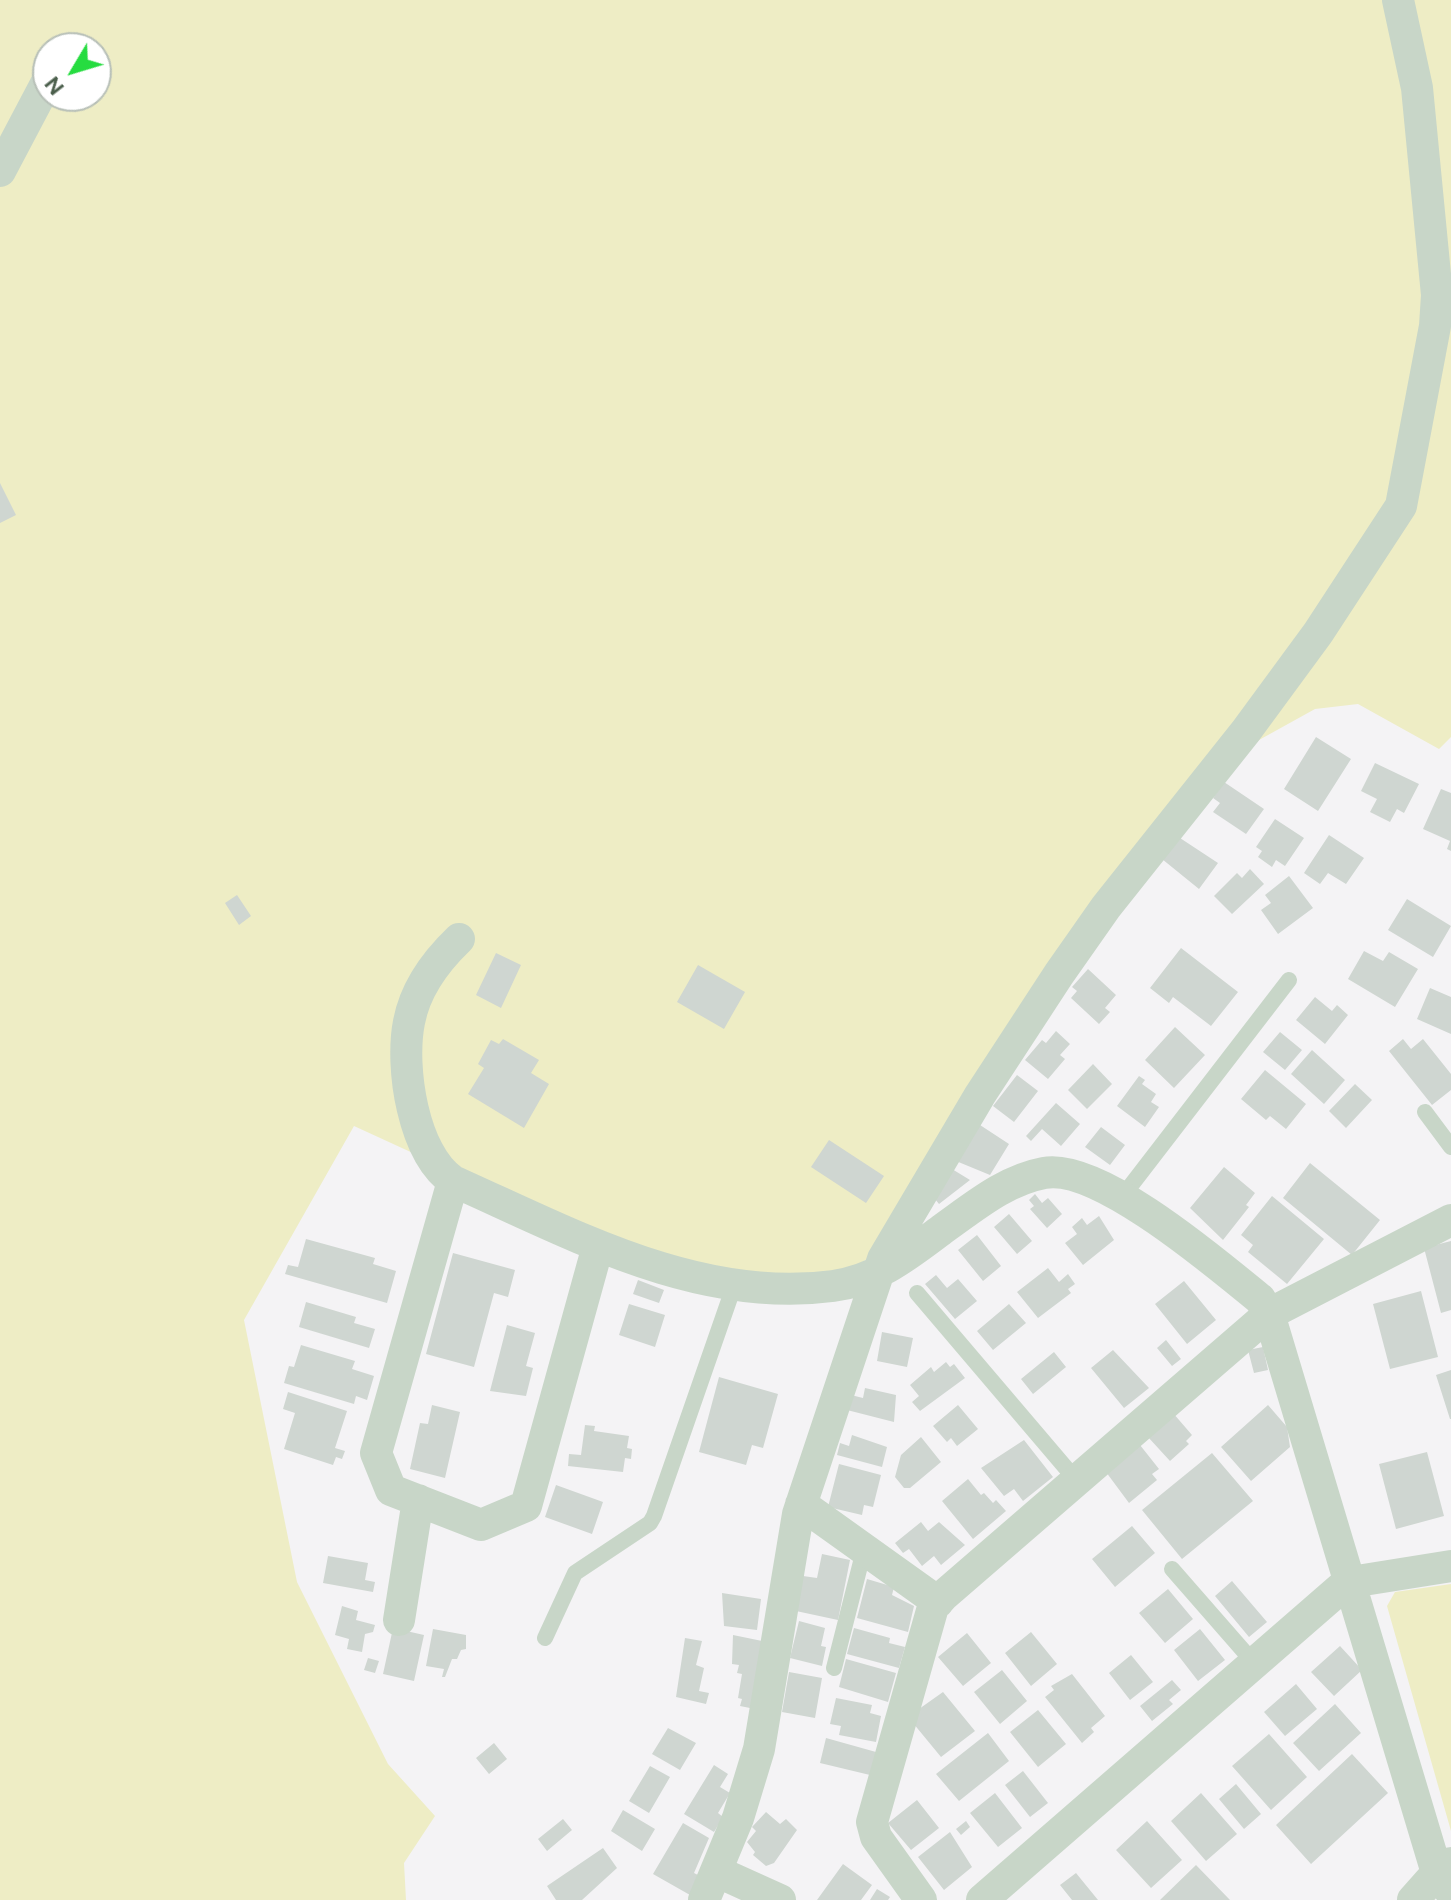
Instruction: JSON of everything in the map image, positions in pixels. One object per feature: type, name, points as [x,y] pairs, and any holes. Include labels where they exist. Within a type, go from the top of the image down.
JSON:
[{"type":"street","points":[[780,1900],[711,1886],[759,1749],[801,1504],[877,1276],[898,1233],[958,1132],[1059,974],[1106,907],[1246,731],[1318,633],[1401,506],[1435,326],[1437,295],[1417,88],[1398,0]]},
{"type":"street","points":[[0,171],[32,110]]},
{"type":"street","points":[[459,939],[430,970],[409,1020],[405,1055],[412,1105],[422,1138],[443,1174],[453,1181],[598,1246],[673,1272],[734,1286],[789,1290],[877,1276],[991,1194],[1032,1176],[1064,1172],[1122,1197],[1219,1265],[1260,1299],[1269,1314],[1446,1876],[1413,1900]]},
{"type":"street","points":[[453,1181],[376,1453],[391,1490],[481,1525],[526,1506],[598,1246]]},
{"type":"street","points":[[921,1900],[876,1837],[872,1822],[933,1607],[1269,1314],[1451,1220]]},
{"type":"street","points":[[399,1620],[418,1500]]},
{"type":"street","points":[[801,1504],[938,1602]]},
{"type":"street","points":[[982,1900],[1351,1582],[1451,1566]]},
{"type":"lane","points":[[1122,1197],[1289,980]]},
{"type":"lane","points":[[1425,1112],[1451,1147]]},
{"type":"lane","points":[[545,1638],[575,1573],[650,1523],[654,1516],[734,1286]]},
{"type":"lane","points":[[917,1293],[1077,1481]]},
{"type":"lane","points":[[834,1668],[864,1550]]},
{"type":"lane","points":[[1172,1569],[1255,1664]]},
{"type":"green space","points":[[0,0],[1451,0],[1451,737],[1439,749],[1358,704],[1315,709],[1259,740],[1052,957],[887,1248],[818,1287],[694,1272],[537,1210],[354,1126],[244,1320],[297,1582],[388,1764],[435,1816],[404,1863],[406,1900],[0,1900]]},
{"type":"green space","points":[[1451,1584],[1451,1831],[1387,1606],[1395,1592]]},
{"type":"building","points":[[0,483],[16,515],[0,523]]},
{"type":"building","points":[[1316,737],[1351,759],[1318,811],[1284,789]]},
{"type":"building","points":[[1375,763],[1419,784],[1404,813],[1397,809],[1390,822],[1370,812],[1377,799],[1361,791]]},
{"type":"building","points":[[1224,782],[1264,809],[1246,834],[1213,812],[1220,803],[1213,798]]},
{"type":"building","points":[[1441,789],[1451,793],[1451,851],[1447,849],[1450,841],[1423,829]]},
{"type":"building","points":[[1275,819],[1304,838],[1285,866],[1276,860],[1272,867],[1258,857],[1262,851],[1256,847]]},
{"type":"building","points":[[1329,835],[1364,858],[1346,884],[1328,873],[1320,884],[1304,873]]},
{"type":"building","points":[[1180,838],[1218,863],[1199,889],[1162,859]]},
{"type":"building","points":[[1250,869],[1264,884],[1232,914],[1214,896],[1237,873],[1242,878]]},
{"type":"building","points":[[1289,876],[1313,908],[1278,934],[1261,910],[1271,903],[1265,895]]},
{"type":"building","points":[[237,895],[251,916],[239,925],[225,903]]},
{"type":"building","points":[[1407,899],[1451,926],[1433,957],[1388,930]]},
{"type":"building","points":[[1181,948],[1238,992],[1211,1026],[1173,997],[1169,1003],[1150,988]]},
{"type":"building","points":[[1364,951],[1383,961],[1389,952],[1418,969],[1395,1007],[1348,979]]},
{"type":"building","points":[[496,953],[521,965],[501,1008],[476,995]]},
{"type":"building","points":[[698,965],[745,992],[724,1029],[677,1002]]},
{"type":"building","points":[[1088,969],[1116,995],[1105,1008],[1110,1012],[1099,1024],[1071,998],[1077,991],[1072,987]]},
{"type":"building","points":[[1430,988],[1451,997],[1451,1034],[1417,1019]]},
{"type":"building","points":[[1315,997],[1332,1011],[1337,1005],[1348,1015],[1325,1044],[1296,1020]]},
{"type":"building","points":[[1175,1027],[1205,1055],[1174,1088],[1145,1060]]},
{"type":"building","points":[[1056,1031],[1070,1044],[1060,1055],[1065,1059],[1048,1079],[1025,1060],[1042,1040],[1046,1043]]},
{"type":"building","points":[[1280,1032],[1302,1050],[1285,1070],[1263,1052]]},
{"type":"building","points":[[503,1039],[539,1060],[531,1073],[549,1084],[524,1128],[468,1094],[484,1068],[478,1064],[491,1040],[499,1044]]},
{"type":"building","points":[[1403,1039],[1411,1049],[1423,1039],[1451,1074],[1451,1090],[1432,1105],[1389,1051]]},
{"type":"building","points":[[1312,1050],[1345,1080],[1324,1104],[1291,1074]]},
{"type":"building","points":[[1093,1064],[1112,1084],[1087,1109],[1068,1090]]},
{"type":"building","points":[[1265,1070],[1306,1104],[1286,1129],[1270,1116],[1266,1120],[1241,1099]]},
{"type":"building","points":[[1017,1075],[1038,1091],[1014,1122],[993,1106]]},
{"type":"building","points":[[1139,1076],[1145,1080],[1142,1084],[1156,1094],[1151,1102],[1159,1107],[1145,1127],[1117,1106]]},
{"type":"building","points":[[1355,1084],[1372,1100],[1346,1128],[1329,1111]]},
{"type":"building","points":[[1056,1103],[1080,1124],[1061,1146],[1042,1129],[1031,1141],[1026,1136]]},
{"type":"building","points":[[980,1125],[1009,1144],[990,1175],[956,1161]]},
{"type":"building","points":[[1101,1127],[1125,1145],[1110,1165],[1085,1147]]},
{"type":"building","points":[[829,1140],[884,1176],[866,1203],[811,1167]]},
{"type":"building","points":[[1310,1163],[1380,1220],[1352,1255],[1283,1198]]},
{"type":"building","points":[[1224,1167],[1255,1193],[1246,1205],[1249,1207],[1223,1240],[1190,1208]]},
{"type":"building","points":[[952,1169],[970,1180],[939,1204],[935,1199]]},
{"type":"building","points":[[1035,1194],[1042,1203],[1048,1198],[1062,1214],[1047,1228],[1030,1209],[1034,1206],[1029,1200]]},
{"type":"building","points":[[1272,1196],[1324,1239],[1287,1284],[1248,1252],[1253,1245],[1241,1235]]},
{"type":"building","points":[[1009,1214],[1032,1241],[1017,1254],[994,1227]]},
{"type":"building","points":[[1099,1216],[1114,1240],[1083,1265],[1065,1243],[1077,1234],[1072,1227],[1082,1218],[1087,1225]]},
{"type":"building","points":[[977,1235],[1001,1266],[983,1281],[958,1250]]},
{"type":"building","points":[[306,1239],[375,1258],[373,1264],[396,1271],[387,1303],[285,1274],[288,1265],[298,1267]]},
{"type":"building","points":[[1451,1241],[1451,1310],[1441,1313],[1424,1248]]},
{"type":"building","points":[[453,1253],[515,1270],[508,1297],[494,1293],[474,1367],[426,1354]]},
{"type":"building","points":[[1048,1268],[1059,1282],[1068,1274],[1075,1284],[1068,1289],[1071,1293],[1038,1318],[1017,1292]]},
{"type":"building","points":[[936,1275],[947,1288],[958,1279],[977,1301],[955,1319],[925,1284]]},
{"type":"building","points":[[638,1280],[664,1290],[659,1303],[633,1294]]},
{"type":"building","points":[[1184,1281],[1216,1320],[1187,1344],[1155,1304]]},
{"type":"building","points":[[1421,1291],[1438,1357],[1390,1369],[1373,1304]]},
{"type":"building","points":[[306,1302],[356,1317],[354,1323],[375,1329],[369,1348],[299,1327]]},
{"type":"building","points":[[629,1304],[665,1315],[655,1347],[619,1335]]},
{"type":"building","points":[[1009,1304],[1026,1323],[993,1350],[977,1331]]},
{"type":"building","points":[[507,1325],[535,1333],[526,1366],[533,1368],[526,1396],[490,1391]]},
{"type":"building","points":[[882,1332],[913,1338],[907,1367],[877,1361]]},
{"type":"building","points":[[1166,1340],[1181,1359],[1172,1366],[1157,1348]]},
{"type":"building","points":[[301,1345],[355,1361],[352,1369],[374,1376],[367,1400],[356,1396],[354,1404],[284,1383],[289,1366],[294,1367]]},
{"type":"building","points":[[1263,1347],[1268,1370],[1254,1373],[1248,1350]]},
{"type":"building","points":[[1113,1350],[1149,1388],[1124,1408],[1091,1368]]},
{"type":"building","points":[[1054,1352],[1066,1367],[1033,1394],[1021,1379]]},
{"type":"building","points":[[946,1362],[950,1367],[954,1364],[965,1378],[920,1411],[912,1402],[919,1396],[910,1385],[931,1367],[934,1372]]},
{"type":"building","points":[[1451,1370],[1451,1419],[1450,1419],[1436,1375]]},
{"type":"building","points":[[719,1377],[778,1394],[763,1448],[752,1445],[746,1465],[699,1452]]},
{"type":"building","points":[[865,1388],[896,1395],[894,1422],[847,1410],[851,1395],[863,1398]]},
{"type":"building","points":[[288,1392],[347,1411],[335,1448],[345,1451],[342,1459],[336,1457],[333,1465],[284,1449],[295,1413],[283,1409]]},
{"type":"building","points":[[432,1405],[460,1412],[445,1478],[410,1469],[420,1423],[428,1424]]},
{"type":"building","points":[[958,1405],[978,1429],[957,1446],[951,1438],[947,1442],[933,1426]]},
{"type":"building","points":[[1268,1405],[1287,1427],[1290,1447],[1251,1481],[1221,1447]]},
{"type":"building","points":[[1173,1413],[1192,1435],[1186,1441],[1189,1444],[1170,1461],[1148,1437]]},
{"type":"building","points":[[585,1425],[595,1426],[594,1431],[629,1436],[627,1448],[632,1449],[631,1459],[625,1458],[623,1472],[568,1466],[569,1454],[581,1455]]},
{"type":"building","points":[[852,1435],[887,1447],[882,1467],[837,1455],[840,1443],[849,1446]]},
{"type":"building","points":[[921,1437],[941,1462],[910,1488],[904,1488],[895,1477],[901,1455]]},
{"type":"building","points":[[1024,1440],[1053,1477],[1023,1501],[1014,1489],[1004,1496],[981,1468]]},
{"type":"building","points":[[1140,1445],[1159,1469],[1152,1474],[1157,1480],[1129,1503],[1106,1472]]},
{"type":"building","points":[[1427,1452],[1444,1516],[1396,1529],[1379,1464]]},
{"type":"building","points":[[1212,1453],[1253,1501],[1182,1559],[1142,1510]]},
{"type":"building","points":[[839,1464],[881,1475],[873,1507],[864,1505],[862,1515],[828,1507]]},
{"type":"building","points":[[968,1479],[981,1495],[984,1493],[993,1503],[996,1500],[1006,1511],[973,1539],[942,1501]]},
{"type":"building","points":[[556,1485],[603,1502],[592,1534],[545,1517]]},
{"type":"building","points":[[921,1522],[928,1531],[939,1522],[965,1545],[941,1565],[934,1556],[922,1566],[909,1549],[903,1553],[895,1543]]},
{"type":"building","points":[[1132,1526],[1155,1553],[1115,1587],[1092,1559]]},
{"type":"building","points":[[822,1554],[850,1560],[838,1620],[796,1611],[803,1576],[817,1578]]},
{"type":"building","points":[[328,1556],[368,1563],[365,1580],[375,1582],[373,1592],[323,1583]]},
{"type":"building","points":[[867,1579],[894,1587],[892,1595],[914,1606],[908,1632],[857,1618]]},
{"type":"building","points":[[1232,1581],[1267,1622],[1249,1637],[1215,1596]]},
{"type":"building","points":[[1168,1589],[1193,1619],[1165,1643],[1139,1613]]},
{"type":"building","points":[[722,1593],[761,1599],[757,1630],[724,1626]]},
{"type":"building","points":[[342,1606],[358,1611],[356,1620],[375,1625],[373,1632],[365,1634],[362,1652],[347,1649],[349,1639],[335,1635]]},
{"type":"building","points":[[799,1621],[825,1628],[821,1646],[826,1647],[822,1666],[790,1658]]},
{"type":"building","points":[[393,1628],[424,1635],[414,1681],[383,1674]]},
{"type":"building","points":[[854,1628],[890,1638],[889,1643],[905,1647],[899,1668],[847,1654]]},
{"type":"building","points":[[433,1629],[466,1635],[466,1649],[461,1650],[457,1659],[452,1659],[445,1677],[442,1677],[444,1669],[426,1666]]},
{"type":"building","points":[[1200,1629],[1225,1660],[1198,1681],[1174,1650]]},
{"type":"building","points":[[1031,1632],[1057,1664],[1031,1686],[1005,1653]]},
{"type":"building","points":[[967,1633],[991,1663],[963,1686],[938,1657]]},
{"type":"building","points":[[733,1635],[767,1642],[755,1709],[740,1706],[742,1699],[738,1698],[742,1674],[737,1673],[739,1665],[732,1664]]},
{"type":"building","points":[[685,1638],[702,1641],[696,1665],[704,1668],[699,1691],[709,1693],[706,1704],[676,1697]]},
{"type":"building","points":[[1340,1646],[1362,1670],[1334,1696],[1311,1672]]},
{"type":"building","points":[[1131,1655],[1153,1682],[1130,1700],[1109,1673]]},
{"type":"building","points":[[368,1658],[379,1661],[375,1673],[364,1670]]},
{"type":"building","points":[[846,1659],[896,1673],[888,1702],[839,1687]]},
{"type":"building","points":[[1002,1670],[1027,1701],[1000,1724],[974,1692]]},
{"type":"building","points":[[789,1672],[822,1678],[815,1718],[782,1712]]},
{"type":"building","points":[[1072,1674],[1105,1716],[1091,1728],[1094,1732],[1082,1743],[1045,1697],[1054,1690],[1051,1686]]},
{"type":"building","points":[[1172,1680],[1181,1690],[1169,1700],[1173,1704],[1152,1721],[1140,1706]]},
{"type":"building","points":[[1296,1684],[1317,1709],[1285,1736],[1264,1712]]},
{"type":"building","points":[[943,1692],[975,1731],[941,1757],[913,1723],[919,1709]]},
{"type":"building","points":[[836,1698],[872,1705],[870,1713],[881,1716],[876,1742],[839,1735],[841,1726],[830,1724]]},
{"type":"building","points":[[1335,1704],[1361,1733],[1319,1771],[1293,1743]]},
{"type":"building","points":[[1038,1710],[1066,1744],[1038,1767],[1010,1732]]},
{"type":"building","points":[[668,1728],[696,1743],[680,1770],[652,1754]]},
{"type":"building","points":[[988,1733],[1009,1761],[959,1801],[936,1774]]},
{"type":"building","points":[[1269,1734],[1307,1777],[1271,1810],[1232,1766]]},
{"type":"building","points":[[826,1738],[876,1752],[870,1775],[820,1763]]},
{"type":"building","points":[[494,1743],[507,1759],[489,1774],[476,1758]]},
{"type":"building","points":[[1352,1754],[1388,1793],[1311,1864],[1276,1825]]},
{"type":"building","points":[[714,1765],[728,1774],[720,1787],[730,1793],[718,1813],[723,1817],[714,1832],[684,1814]]},
{"type":"building","points":[[650,1766],[670,1777],[649,1813],[629,1801]]},
{"type":"building","points":[[1023,1771],[1048,1803],[1030,1817],[1005,1785]]},
{"type":"building","points":[[1236,1784],[1261,1814],[1244,1829],[1219,1799]]},
{"type":"building","points":[[995,1793],[1022,1828],[998,1847],[970,1813]]},
{"type":"building","points":[[1201,1793],[1237,1834],[1206,1861],[1171,1821]]},
{"type":"building","points":[[917,1800],[939,1828],[911,1850],[888,1823]]},
{"type":"building","points":[[623,1810],[655,1829],[642,1851],[611,1831]]},
{"type":"building","points":[[766,1812],[780,1824],[786,1819],[797,1830],[774,1863],[766,1866],[753,1855],[755,1852],[747,1842],[756,1831],[752,1827]]},
{"type":"building","points":[[563,1819],[572,1830],[547,1851],[538,1839]]},
{"type":"building","points":[[966,1821],[970,1827],[961,1835],[956,1829]]},
{"type":"building","points":[[1147,1821],[1182,1860],[1151,1888],[1116,1850]]},
{"type":"building","points":[[683,1823],[709,1838],[694,1873],[700,1876],[690,1895],[653,1874]]},
{"type":"building","points":[[950,1832],[972,1867],[944,1890],[918,1857]]},
{"type":"building","points":[[603,1848],[617,1868],[582,1900],[556,1900],[547,1886]]},
{"type":"building","points":[[843,1864],[872,1885],[861,1900],[817,1900]]},
{"type":"building","points":[[1196,1865],[1230,1900],[1160,1900]]},
{"type":"building","points":[[1076,1873],[1098,1900],[1072,1900],[1060,1885]]},
{"type":"building","points":[[877,1889],[890,1897],[888,1900],[870,1900]]}]
